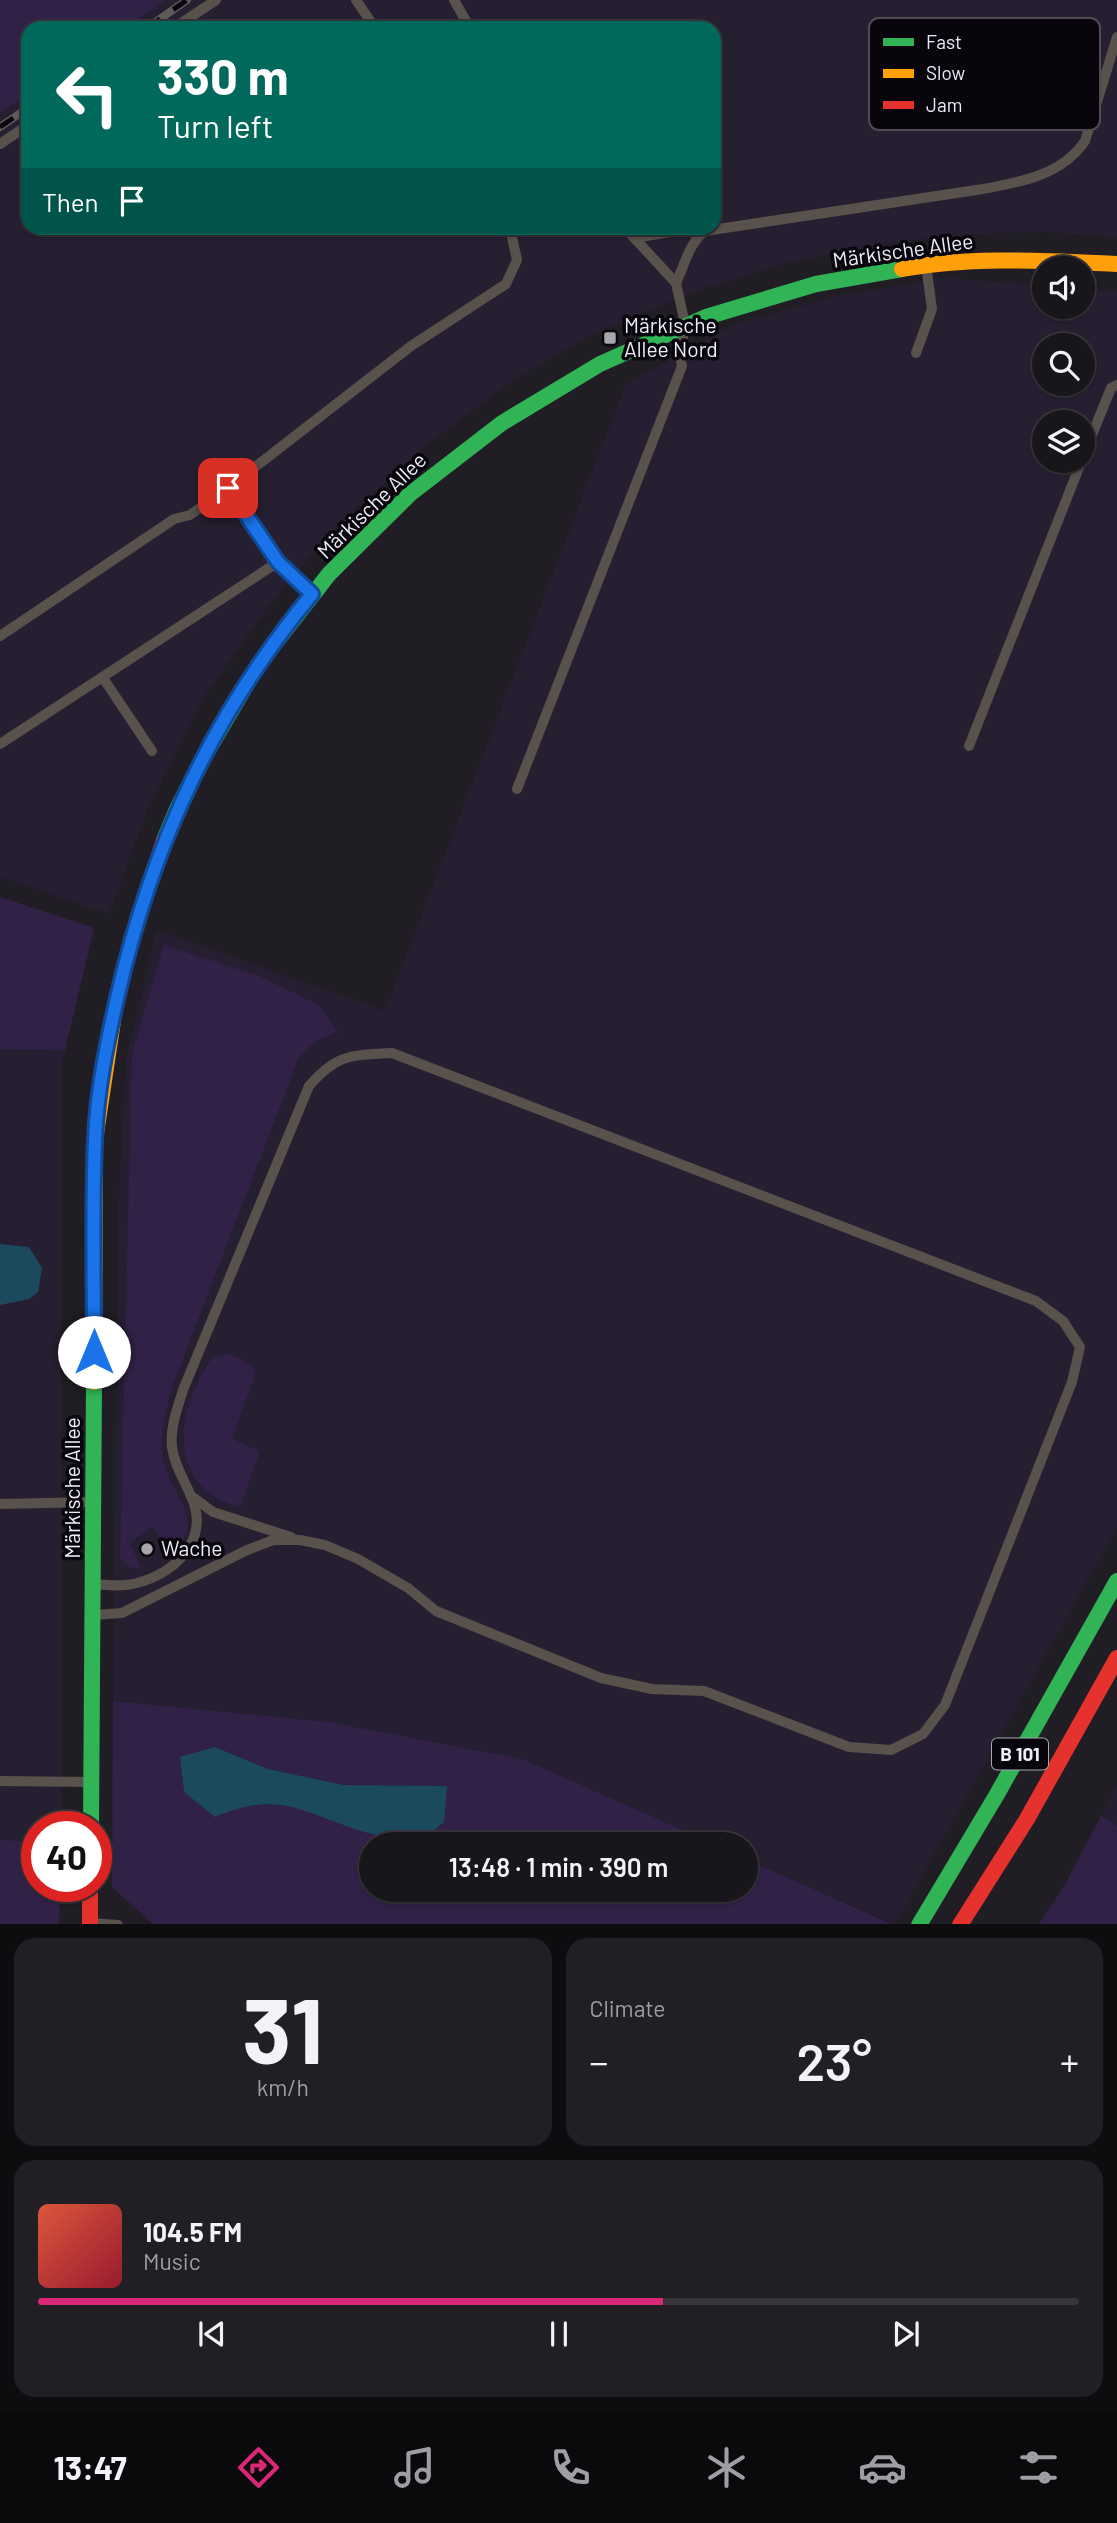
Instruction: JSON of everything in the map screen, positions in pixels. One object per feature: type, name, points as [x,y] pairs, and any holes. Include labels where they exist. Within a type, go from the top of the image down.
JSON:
[{"type":"main road","name":"Märkische Allee","points":[[91,1811],[95,1140],[106,1045],[136,921],[171,822],[219,726],[238,695],[288,623],[312,594],[349,552],[397,505],[448,463],[524,410],[606,361],[685,324],[779,293],[846,278],[926,265],[1013,260],[1117,264]]},
{"type":"main road","name":"B 101","points":[[919,1924],[996,1796],[1117,1581]]},
{"type":"main road","name":"B 101","points":[[960,1924],[1027,1819],[1117,1658]]},
{"type":"main road","points":[[90,1902],[90,1924]]},
{"type":"lane","points":[[184,21],[216,0]]},
{"type":"lane","points":[[356,0],[370,21]]},
{"type":"lane","points":[[454,0],[466,21]]},
{"type":"lane","points":[[1100,92],[1117,37]]},
{"type":"lane","points":[[0,144],[21,130]]},
{"type":"lane","points":[[721,229],[1025,181],[1065,163],[1076,154],[1088,130]]},
{"type":"lane","points":[[0,636],[174,519],[190,515],[411,346],[506,284],[517,260],[512,235]]},
{"type":"lane","points":[[517,789],[682,366],[680,357],[685,324],[676,283],[631,235]]},
{"type":"lane","points":[[634,238],[652,235]]},
{"type":"lane","points":[[676,283],[691,248],[700,235]]},
{"type":"lane","points":[[916,353],[932,309],[926,265]]},
{"type":"lane","points":[[1095,429],[1111,388],[1117,385]]},
{"type":"lane","points":[[968,746],[1077,473]]},
{"type":"lane","points":[[228,488],[278,562],[312,594]]},
{"type":"lane","points":[[0,744],[278,562]]},
{"type":"lane","points":[[103,678],[152,751]]},
{"type":"lane","points":[[93,1584],[135,1584],[159,1574],[182,1558],[194,1541],[195,1507],[175,1464],[172,1448],[171,1429],[183,1390],[309,1086],[326,1067],[355,1055],[391,1053],[1036,1301],[1063,1321],[1080,1347],[1072,1382],[946,1705],[923,1734],[891,1750],[849,1747],[704,1691],[652,1689],[601,1678],[436,1611],[408,1588],[358,1559],[325,1545],[300,1540],[213,1512],[190,1494]]},
{"type":"lane","points":[[0,1504],[94,1502]]},
{"type":"lane","points":[[92,1615],[121,1612],[273,1540],[300,1540]]},
{"type":"lane","points":[[0,1781],[91,1782]]},
{"type":"lane","points":[[90,1924],[118,1924]]},
{"type":"shaded area","points":[[0,0],[165,0],[134,21],[21,21],[21,99],[0,113]]},
{"type":"shaded area","points":[[165,0],[1117,0],[1117,237],[1049,232],[994,233],[910,240],[794,261],[698,290],[599,331],[511,381],[431,441],[338,525],[271,602],[205,695],[148,808],[109,914],[0,877],[0,113],[21,99],[21,235],[721,235],[721,21],[134,21]]},
{"type":"shaded area","points":[[947,278],[1032,285],[1032,319],[1095,319],[1095,290],[1117,292],[1117,1527],[895,1924],[758,1864],[758,1832],[687,1832],[524,1759],[329,1722],[113,1701],[118,1219],[126,1058],[157,930],[385,1011],[626,384],[735,324],[841,295]]},
{"type":"shaded area","points":[[0,897],[94,928],[61,1068],[61,1811],[21,1811],[21,1841],[0,1840]]},
{"type":"shaded area","points":[[0,897],[94,928],[65,1050],[0,1049]]},
{"type":"shaded area","points":[[164,945],[259,976],[317,1004],[337,1032],[314,1042],[299,1057],[172,1387],[163,1427],[163,1457],[170,1480],[185,1511],[187,1531],[173,1556],[153,1527],[130,1542],[141,1569],[129,1567],[120,1559],[132,1054]]},
{"type":"shaded area","points":[[229,1354],[246,1362],[256,1372],[232,1439],[260,1451],[240,1507],[216,1497],[198,1483],[188,1465],[184,1444],[190,1400],[200,1379],[212,1358]]},
{"type":"shaded area","points":[[113,1701],[329,1722],[523,1759],[687,1832],[359,1832],[359,1902],[758,1902],[758,1864],[892,1924],[153,1924],[112,1887]],"holes":[[[215,1747],[268,1769],[344,1785],[446,1786],[305,1810],[273,1803],[237,1808],[216,1816],[184,1792],[180,1758]]]},
{"type":"shaded area","points":[[1117,1786],[1117,1826],[1101,1816]]},
{"type":"shaded area","points":[[1101,1816],[1117,1826],[1117,1924],[1039,1924],[1063,1888]]},
{"type":"shaded area","points":[[0,1840],[21,1841],[21,1902],[60,1902],[59,1924],[0,1924]]},
{"type":"water","points":[[0,1244],[29,1247],[42,1268],[38,1292],[29,1299],[0,1305]]},
{"type":"water","points":[[215,1747],[268,1769],[344,1785],[447,1786],[444,1822],[432,1832],[367,1832],[302,1810],[272,1804],[236,1809],[215,1817],[184,1792],[180,1757]]},
{"type":"railway","points":[[157,21],[187,0]]},
{"type":"railway","points":[[0,127],[21,113]]},
{"type":"traffic: fast","points":[[164,840],[200,764],[258,665],[329,574],[410,494],[502,423],[600,364],[706,317],[816,284],[902,269]]},
{"type":"traffic: fast","points":[[91,1811],[94,1382]]},
{"type":"traffic: fast","points":[[920,1924],[996,1796],[1117,1581]]},
{"type":"traffic: slow","points":[[902,269],[982,261],[1117,264]]},
{"type":"traffic: slow","points":[[94,1382],[95,1140],[114,1014]]},
{"type":"traffic: jam","points":[[114,1014],[131,940],[164,840]]},
{"type":"traffic: jam","points":[[961,1924],[1027,1819],[1117,1658]]},
{"type":"traffic: jam","points":[[90,1902],[90,1924]]},
{"type":"place","name":"Märkische Allee Nord","points":[[610,338]]},
{"type":"place","name":"Wache","points":[[147,1549]]},
{"type":"route","points":[[94,1352],[95,1140],[106,1045],[136,921],[171,822],[219,726],[251,675],[312,594],[278,562],[228,488]]}]
